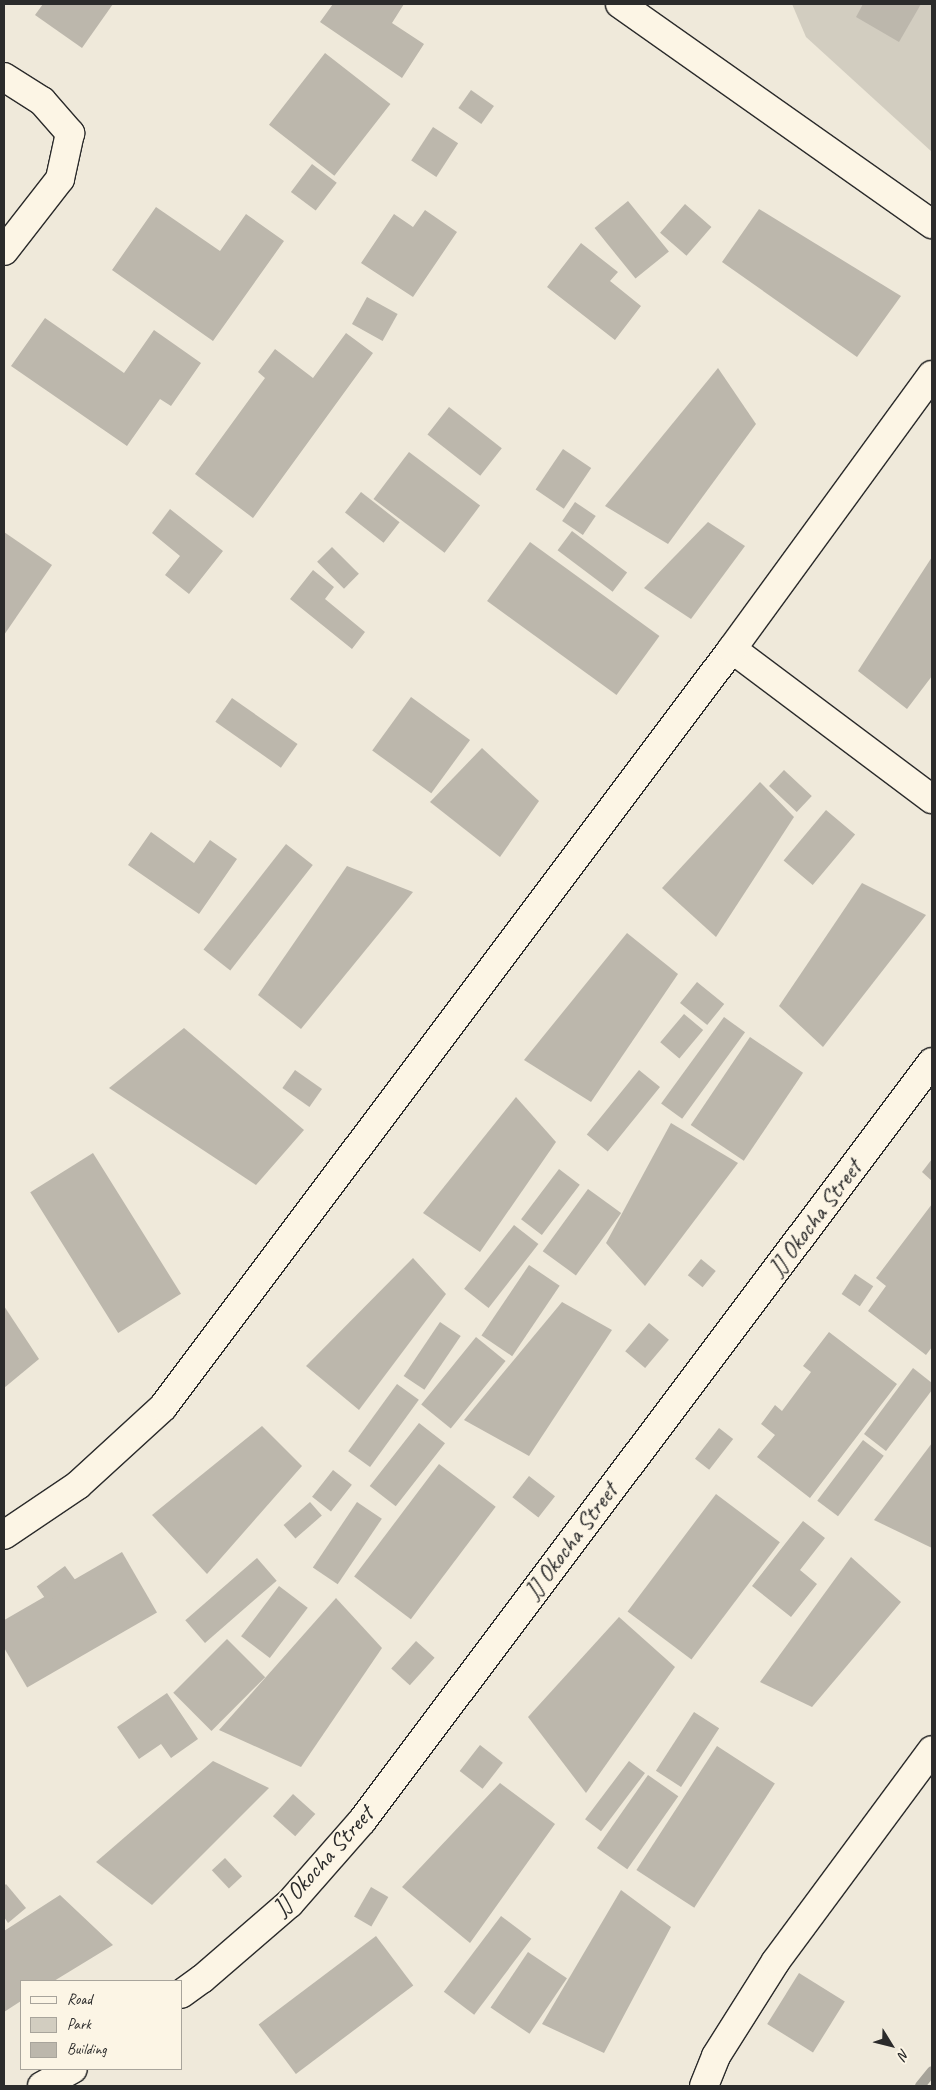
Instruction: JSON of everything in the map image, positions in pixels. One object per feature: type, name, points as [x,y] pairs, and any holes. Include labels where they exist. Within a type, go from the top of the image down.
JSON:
[{"type":"street","points":[[620,4],[932,224]]},
{"type":"street","points":[[4,77],[42,101],[70,133],[60,179],[4,251]]},
{"type":"street","points":[[4,1535],[78,1485],[163,1407],[732,650],[932,375]]},
{"type":"street","points":[[732,650],[932,799]]},
{"type":"street","name":"JJ Okocha Street","points":[[182,1993],[202,1979],[290,1904],[362,1821],[932,1062]]},
{"type":"street","points":[[704,2086],[716,2056],[776,1961],[932,1750]]},
{"type":"street","points":[[42,2086],[71,2070]]},
{"type":"green space","points":[[792,4],[932,4],[932,152],[806,37]]},
{"type":"building","points":[[43,4],[113,4],[82,48],[35,15]]},
{"type":"building","points":[[333,4],[404,4],[392,23],[424,44],[402,78],[320,22]]},
{"type":"building","points":[[863,4],[921,4],[899,42],[856,17]]},
{"type":"building","points":[[325,53],[390,104],[334,176],[269,125]]},
{"type":"building","points":[[471,90],[494,106],[481,124],[458,108]]},
{"type":"building","points":[[433,127],[458,143],[436,177],[411,161]]},
{"type":"building","points":[[312,164],[337,183],[316,211],[291,192]]},
{"type":"building","points":[[628,201],[669,252],[635,279],[595,228]]},
{"type":"building","points":[[685,204],[711,227],[686,256],[660,233]]},
{"type":"building","points":[[156,207],[220,251],[246,214],[284,241],[213,341],[112,270]]},
{"type":"building","points":[[759,209],[901,296],[857,357],[722,262]]},
{"type":"building","points":[[425,210],[457,232],[413,297],[361,263],[394,214],[413,227]]},
{"type":"building","points":[[581,243],[618,272],[610,281],[641,306],[615,340],[547,287]]},
{"type":"building","points":[[367,297],[398,314],[383,341],[352,324]]},
{"type":"building","points":[[45,318],[124,373],[154,330],[201,363],[171,406],[160,399],[127,446],[11,366]]},
{"type":"building","points":[[346,333],[373,353],[253,518],[195,474],[265,378],[258,372],[275,349],[313,378]]},
{"type":"building","points":[[718,368],[756,424],[668,544],[605,506]]},
{"type":"building","points":[[449,407],[502,448],[480,476],[427,435]]},
{"type":"building","points":[[563,449],[591,468],[564,509],[536,490]]},
{"type":"building","points":[[409,452],[480,506],[445,553],[373,499]]},
{"type":"building","points":[[361,492],[400,522],[384,543],[345,512]]},
{"type":"building","points":[[575,502],[596,516],[583,535],[562,521]]},
{"type":"building","points":[[170,509],[223,551],[189,594],[165,575],[180,556],[152,533]]},
{"type":"building","points":[[708,522],[745,546],[691,619],[644,588]]},
{"type":"building","points":[[572,531],[627,573],[613,592],[558,550]]},
{"type":"building","points":[[4,532],[52,565],[4,635]]},
{"type":"building","points":[[530,542],[659,636],[617,695],[487,601]]},
{"type":"building","points":[[332,547],[359,574],[344,589],[317,562]]},
{"type":"building","points":[[932,557],[932,676],[907,709],[858,671]]},
{"type":"building","points":[[313,570],[334,587],[325,599],[365,632],[352,649],[290,599]]},
{"type":"building","points":[[411,697],[470,740],[431,793],[372,750]]},
{"type":"building","points":[[232,698],[298,744],[281,768],[215,722]]},
{"type":"building","points":[[482,748],[539,801],[500,857],[430,802]]},
{"type":"building","points":[[784,770],[812,796],[797,812],[769,786]]},
{"type":"building","points":[[760,782],[794,817],[716,937],[662,888]]},
{"type":"building","points":[[826,810],[855,834],[813,885],[784,861]]},
{"type":"building","points":[[151,832],[194,863],[210,840],[237,859],[199,914],[128,865]]},
{"type":"building","points":[[286,844],[313,865],[230,971],[204,950]]},
{"type":"building","points":[[347,866],[413,892],[301,1029],[258,995]]},
{"type":"building","points":[[862,883],[926,915],[823,1047],[779,1006]]},
{"type":"building","points":[[627,933],[678,974],[591,1102],[524,1060]]},
{"type":"building","points":[[697,982],[724,1004],[707,1025],[680,1003]]},
{"type":"building","points":[[684,1014],[703,1030],[679,1058],[660,1042]]},
{"type":"building","points":[[724,1017],[745,1032],[682,1119],[661,1104]]},
{"type":"building","points":[[184,1028],[304,1130],[256,1185],[109,1088]]},
{"type":"building","points":[[750,1037],[803,1073],[744,1161],[691,1125]]},
{"type":"building","points":[[295,1070],[322,1089],[309,1107],[282,1088]]},
{"type":"building","points":[[639,1070],[660,1087],[608,1151],[587,1135]]},
{"type":"building","points":[[516,1097],[556,1142],[480,1252],[423,1213]]},
{"type":"building","points":[[671,1123],[738,1163],[645,1286],[606,1243]]},
{"type":"building","points":[[93,1153],[181,1294],[118,1333],[30,1192]]},
{"type":"building","points":[[932,1159],[932,1181],[922,1172]]},
{"type":"building","points":[[559,1169],[580,1185],[542,1235],[521,1219]]},
{"type":"building","points":[[588,1189],[621,1213],[576,1275],[543,1251]]},
{"type":"building","points":[[932,1204],[932,1347],[926,1355],[868,1311],[886,1286],[876,1278]]},
{"type":"building","points":[[514,1225],[538,1244],[489,1308],[464,1289]]},
{"type":"building","points":[[413,1258],[446,1294],[359,1410],[306,1366]]},
{"type":"building","points":[[701,1259],[716,1271],[703,1287],[688,1275]]},
{"type":"building","points":[[529,1265],[560,1286],[512,1356],[481,1335]]},
{"type":"building","points":[[855,1274],[873,1286],[860,1306],[842,1294]]},
{"type":"building","points":[[562,1302],[612,1330],[529,1456],[464,1420]]},
{"type":"building","points":[[4,1306],[39,1359],[4,1388]]},
{"type":"building","points":[[440,1322],[461,1336],[424,1390],[404,1376]]},
{"type":"building","points":[[649,1323],[669,1340],[645,1368],[625,1351]]},
{"type":"building","points":[[829,1332],[897,1384],[810,1498],[757,1457],[775,1435],[761,1424],[775,1405],[782,1411],[811,1372],[803,1366]]},
{"type":"building","points":[[476,1337],[506,1361],[451,1429],[421,1405]]},
{"type":"building","points":[[913,1368],[932,1383],[932,1390],[886,1451],[864,1434]]},
{"type":"building","points":[[397,1384],[419,1400],[370,1467],[348,1451]]},
{"type":"building","points":[[419,1423],[445,1443],[396,1506],[370,1486]]},
{"type":"building","points":[[262,1426],[302,1466],[207,1574],[152,1515]]},
{"type":"building","points":[[719,1428],[733,1439],[709,1470],[695,1459]]},
{"type":"building","points":[[863,1440],[884,1456],[838,1516],[817,1501]]},
{"type":"building","points":[[932,1443],[932,1548],[874,1520]]},
{"type":"building","points":[[439,1464],[496,1507],[411,1619],[354,1577]]},
{"type":"building","points":[[333,1470],[352,1485],[331,1512],[312,1497]]},
{"type":"building","points":[[529,1476],[555,1496],[538,1518],[512,1497]]},
{"type":"building","points":[[716,1494],[780,1542],[691,1660],[628,1611]]},
{"type":"building","points":[[310,1502],[322,1516],[295,1539],[284,1525]]},
{"type":"building","points":[[357,1502],[382,1519],[338,1584],[313,1567]]},
{"type":"building","points":[[803,1521],[825,1538],[800,1570],[817,1584],[791,1617],[752,1586]]},
{"type":"building","points":[[122,1552],[157,1613],[27,1688],[4,1648],[4,1620]]},
{"type":"building","points":[[851,1557],[901,1602],[812,1707],[760,1682]]},
{"type":"building","points":[[257,1558],[277,1581],[205,1643],[185,1620]]},
{"type":"building","points":[[65,1566],[76,1581],[48,1602],[37,1587]]},
{"type":"building","points":[[279,1586],[308,1608],[270,1658],[241,1636]]},
{"type":"building","points":[[336,1598],[382,1648],[301,1767],[219,1730]]},
{"type":"building","points":[[619,1617],[675,1667],[586,1793],[528,1717]]},
{"type":"building","points":[[227,1639],[265,1677],[211,1731],[173,1693]]},
{"type":"building","points":[[416,1641],[435,1658],[410,1685],[391,1668]]},
{"type":"building","points":[[167,1693],[198,1739],[171,1758],[161,1744],[139,1759],[117,1727]]},
{"type":"building","points":[[694,1712],[719,1728],[681,1787],[656,1771]]},
{"type":"building","points":[[480,1745],[503,1763],[483,1789],[460,1771]]},
{"type":"building","points":[[717,1746],[775,1784],[694,1908],[636,1870]]},
{"type":"building","points":[[213,1761],[269,1788],[152,1905],[96,1862]]},
{"type":"building","points":[[629,1761],[645,1773],[601,1831],[585,1819]]},
{"type":"building","points":[[648,1775],[678,1796],[627,1869],[597,1848]]},
{"type":"building","points":[[500,1783],[555,1824],[470,1943],[402,1887]]},
{"type":"building","points":[[293,1794],[315,1814],[295,1836],[273,1816]]},
{"type":"building","points":[[225,1858],[242,1876],[229,1889],[212,1870]]},
{"type":"building","points":[[6,1884],[26,1908],[8,1923],[4,1917],[4,1886]]},
{"type":"building","points":[[371,1887],[388,1897],[371,1926],[354,1916]]},
{"type":"building","points":[[621,1890],[671,1927],[604,2053],[542,2024]]},
{"type":"building","points":[[60,1895],[113,1945],[56,1980],[20,1980],[20,2002],[4,2012],[4,1931]]},
{"type":"building","points":[[501,1916],[531,1939],[474,2015],[444,1992]]},
{"type":"building","points":[[376,1936],[413,1986],[296,2074],[259,2024]]},
{"type":"building","points":[[528,1952],[567,1978],[529,2034],[491,2008]]},
{"type":"building","points":[[799,1973],[845,2002],[813,2052],[767,2024]]},
{"type":"waterway","points":[[920,2086],[932,2071]]}]
